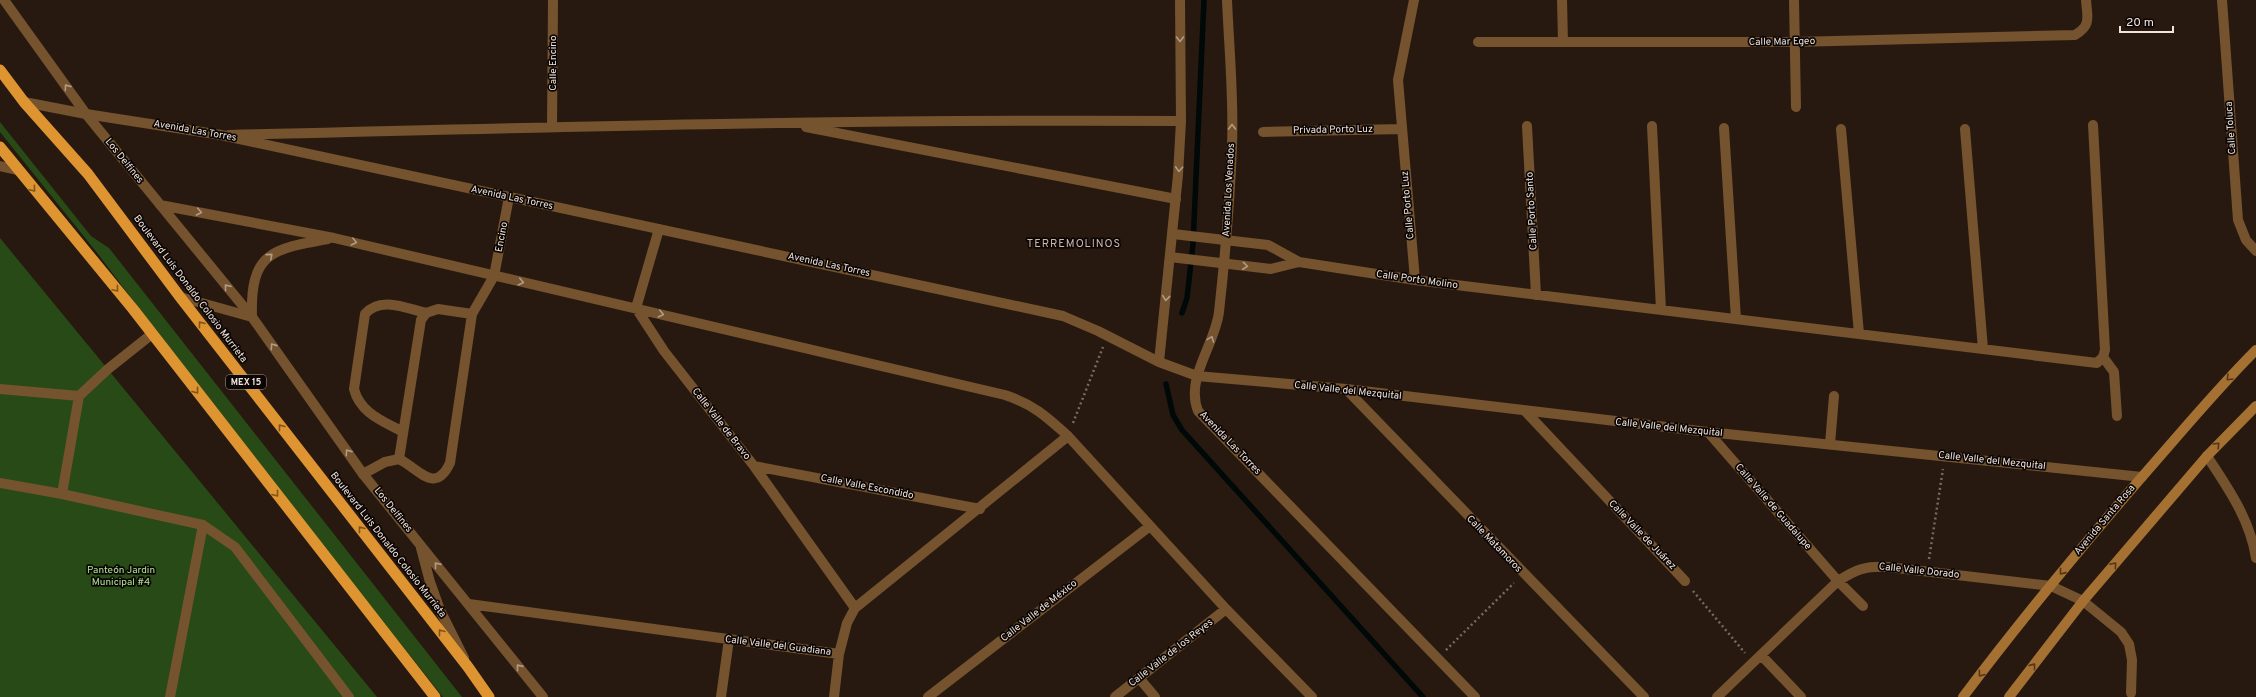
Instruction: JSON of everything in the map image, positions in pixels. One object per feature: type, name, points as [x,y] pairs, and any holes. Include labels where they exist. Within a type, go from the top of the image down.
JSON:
[{"type":"highway","name":"Boulevard Luis Donaldo Colosio Murrieta","points":[[0,70],[24,102],[88,174],[180,297],[468,667],[489,697]]},
{"type":"highway","points":[[0,147],[17,170],[152,334],[435,697]]},
{"type":"main road","name":"Avenida Santa Rosa","points":[[1963,697],[2014,629],[2215,391],[2256,350]]},
{"type":"main road","points":[[2009,697],[2083,601],[2207,456],[2256,406]]},
{"type":"street","name":"Los Delfines","points":[[4,0],[86,114],[252,317],[363,474],[543,697]]},
{"type":"street","name":"Calle Encino","points":[[552,126],[553,0]]},
{"type":"street","points":[[1159,362],[1173,234],[1181,121],[1180,0]]},
{"type":"street","name":"Avenida Los Venados","points":[[1197,376],[1218,323],[1226,240],[1232,146],[1227,0]]},
{"type":"street","name":"Calle Porto Luz","points":[[1414,0],[1399,73],[1402,129],[1415,280]]},
{"type":"street","points":[[1562,0],[1563,42]]},
{"type":"street","points":[[1794,0],[1796,107]]},
{"type":"street","name":"Calle Mar Egeo","points":[[1478,42],[1794,42],[2075,35],[2084,29],[2088,22],[2086,0]]},
{"type":"street","name":"Calle Toluca","points":[[2222,0],[2238,220],[2246,240],[2256,251]]},
{"type":"street","name":"Avenida Las Torres","points":[[24,102],[86,114],[220,135],[1063,316],[1159,362],[1197,376],[1194,401],[1198,411],[1475,697]]},
{"type":"street","points":[[220,135],[552,126],[982,120],[1181,121]]},
{"type":"street","points":[[784,123],[1176,199]]},
{"type":"street","points":[[2093,125],[2105,350],[2103,357],[2114,372],[2117,416]]},
{"type":"street","name":"Calle Porto Santo","points":[[1527,126],[1536,295]]},
{"type":"street","points":[[1652,126],[1661,310]]},
{"type":"street","points":[[1724,128],[1736,319]]},
{"type":"street","name":"Privada Porto Luz","points":[[1263,132],[1402,129]]},
{"type":"street","points":[[1965,129],[1983,349]]},
{"type":"street","points":[[1841,130],[1859,334]]},
{"type":"street","points":[[0,166],[17,170]]},
{"type":"street","name":"Encino","points":[[472,314],[494,276],[509,197]]},
{"type":"street","points":[[160,205],[334,238],[1005,395],[1024,401],[1040,410],[1068,436],[1226,610],[1312,697]]},
{"type":"street","points":[[636,308],[659,229]]},
{"type":"street","name":"Calle Porto Molino","points":[[1173,234],[1268,245],[1299,262],[1415,280],[2097,363],[2103,357]]},
{"type":"street","points":[[180,297],[252,317],[251,294],[254,279],[262,263],[274,252],[291,245],[334,238]]},
{"type":"street","name":"Calle Porto Molino","points":[[1170,257],[1271,269],[1299,262]]},
{"type":"street","points":[[363,474],[385,462],[399,459],[419,473],[430,478],[439,478],[444,475],[450,463],[472,314],[438,309],[426,313],[383,303],[371,307],[365,314],[354,390],[357,401],[365,410],[403,432]]},
{"type":"street","name":"Calle Valle de Bravo","points":[[636,308],[664,351],[754,466],[855,608]]},
{"type":"street","points":[[399,459],[421,320],[426,313]]},
{"type":"street","points":[[62,494],[79,396],[152,334]]},
{"type":"street","name":"Calle Valle del Mezquital","points":[[1197,376],[1346,389],[1526,412],[1708,432],[1945,455],[2142,478]]},
{"type":"street","points":[[0,389],[79,396]]},
{"type":"street","name":"Calle Matamoros","points":[[1346,389],[1523,574],[1644,697]]},
{"type":"street","points":[[1830,444],[1834,396]]},
{"type":"street","name":"Calle Valle de Juárez","points":[[1526,412],[1685,581]]},
{"type":"street","name":"Calle Valle de Guadalupe","points":[[1708,432],[1838,581],[1863,606]]},
{"type":"street","name":"Calle Valle del Guadiana","points":[[468,604],[839,654],[847,623],[855,608],[980,509],[1068,436]]},
{"type":"street","points":[[2207,456],[2232,494],[2253,540],[2256,558]]},
{"type":"street","name":"Calle Valle Escondido","points":[[754,466],[980,509]]},
{"type":"street","points":[[0,483],[62,494],[203,525],[235,547],[349,697]]},
{"type":"street","points":[[170,697],[203,525]]},
{"type":"street","name":"Calle Valle de México","points":[[928,697],[1150,526]]},
{"type":"street","points":[[420,544],[430,582],[440,610],[468,667]]},
{"type":"street","name":"Calle Valle Dorado","points":[[1717,697],[1838,581],[1855,570],[1868,566],[1927,571],[2051,586],[2083,601],[2121,632],[2129,644],[2132,660],[2131,693]]},
{"type":"street","name":"Calle Valle de los Reyes","points":[[1115,697],[1226,610]]},
{"type":"street","points":[[721,697],[729,640]]},
{"type":"street","points":[[834,697],[839,654]]},
{"type":"street","points":[[1761,655],[1801,697]]},
{"type":"street","points":[[1139,678],[1155,697]]},
{"type":"path","points":[[1068,436],[1107,336]]},
{"type":"path","points":[[1927,571],[1945,455]]},
{"type":"path","points":[[1437,659],[1523,574]]},
{"type":"path","points":[[1685,581],[1753,663]]},
{"type":"green space","points":[[0,122],[91,236],[109,248],[462,697],[443,697],[227,425],[98,254],[0,132]]},
{"type":"green space","name":"Panteón Jardin Municipal #4","points":[[0,238],[377,697],[0,697]]},
{"type":"waterway","points":[[1182,313],[1187,298],[1193,244],[1204,0]]},
{"type":"waterway","points":[[1166,384],[1173,415],[1182,430],[1423,697]]},
{"type":"district","name":"TERREMOLINOS","points":[[1074,244]]}]
